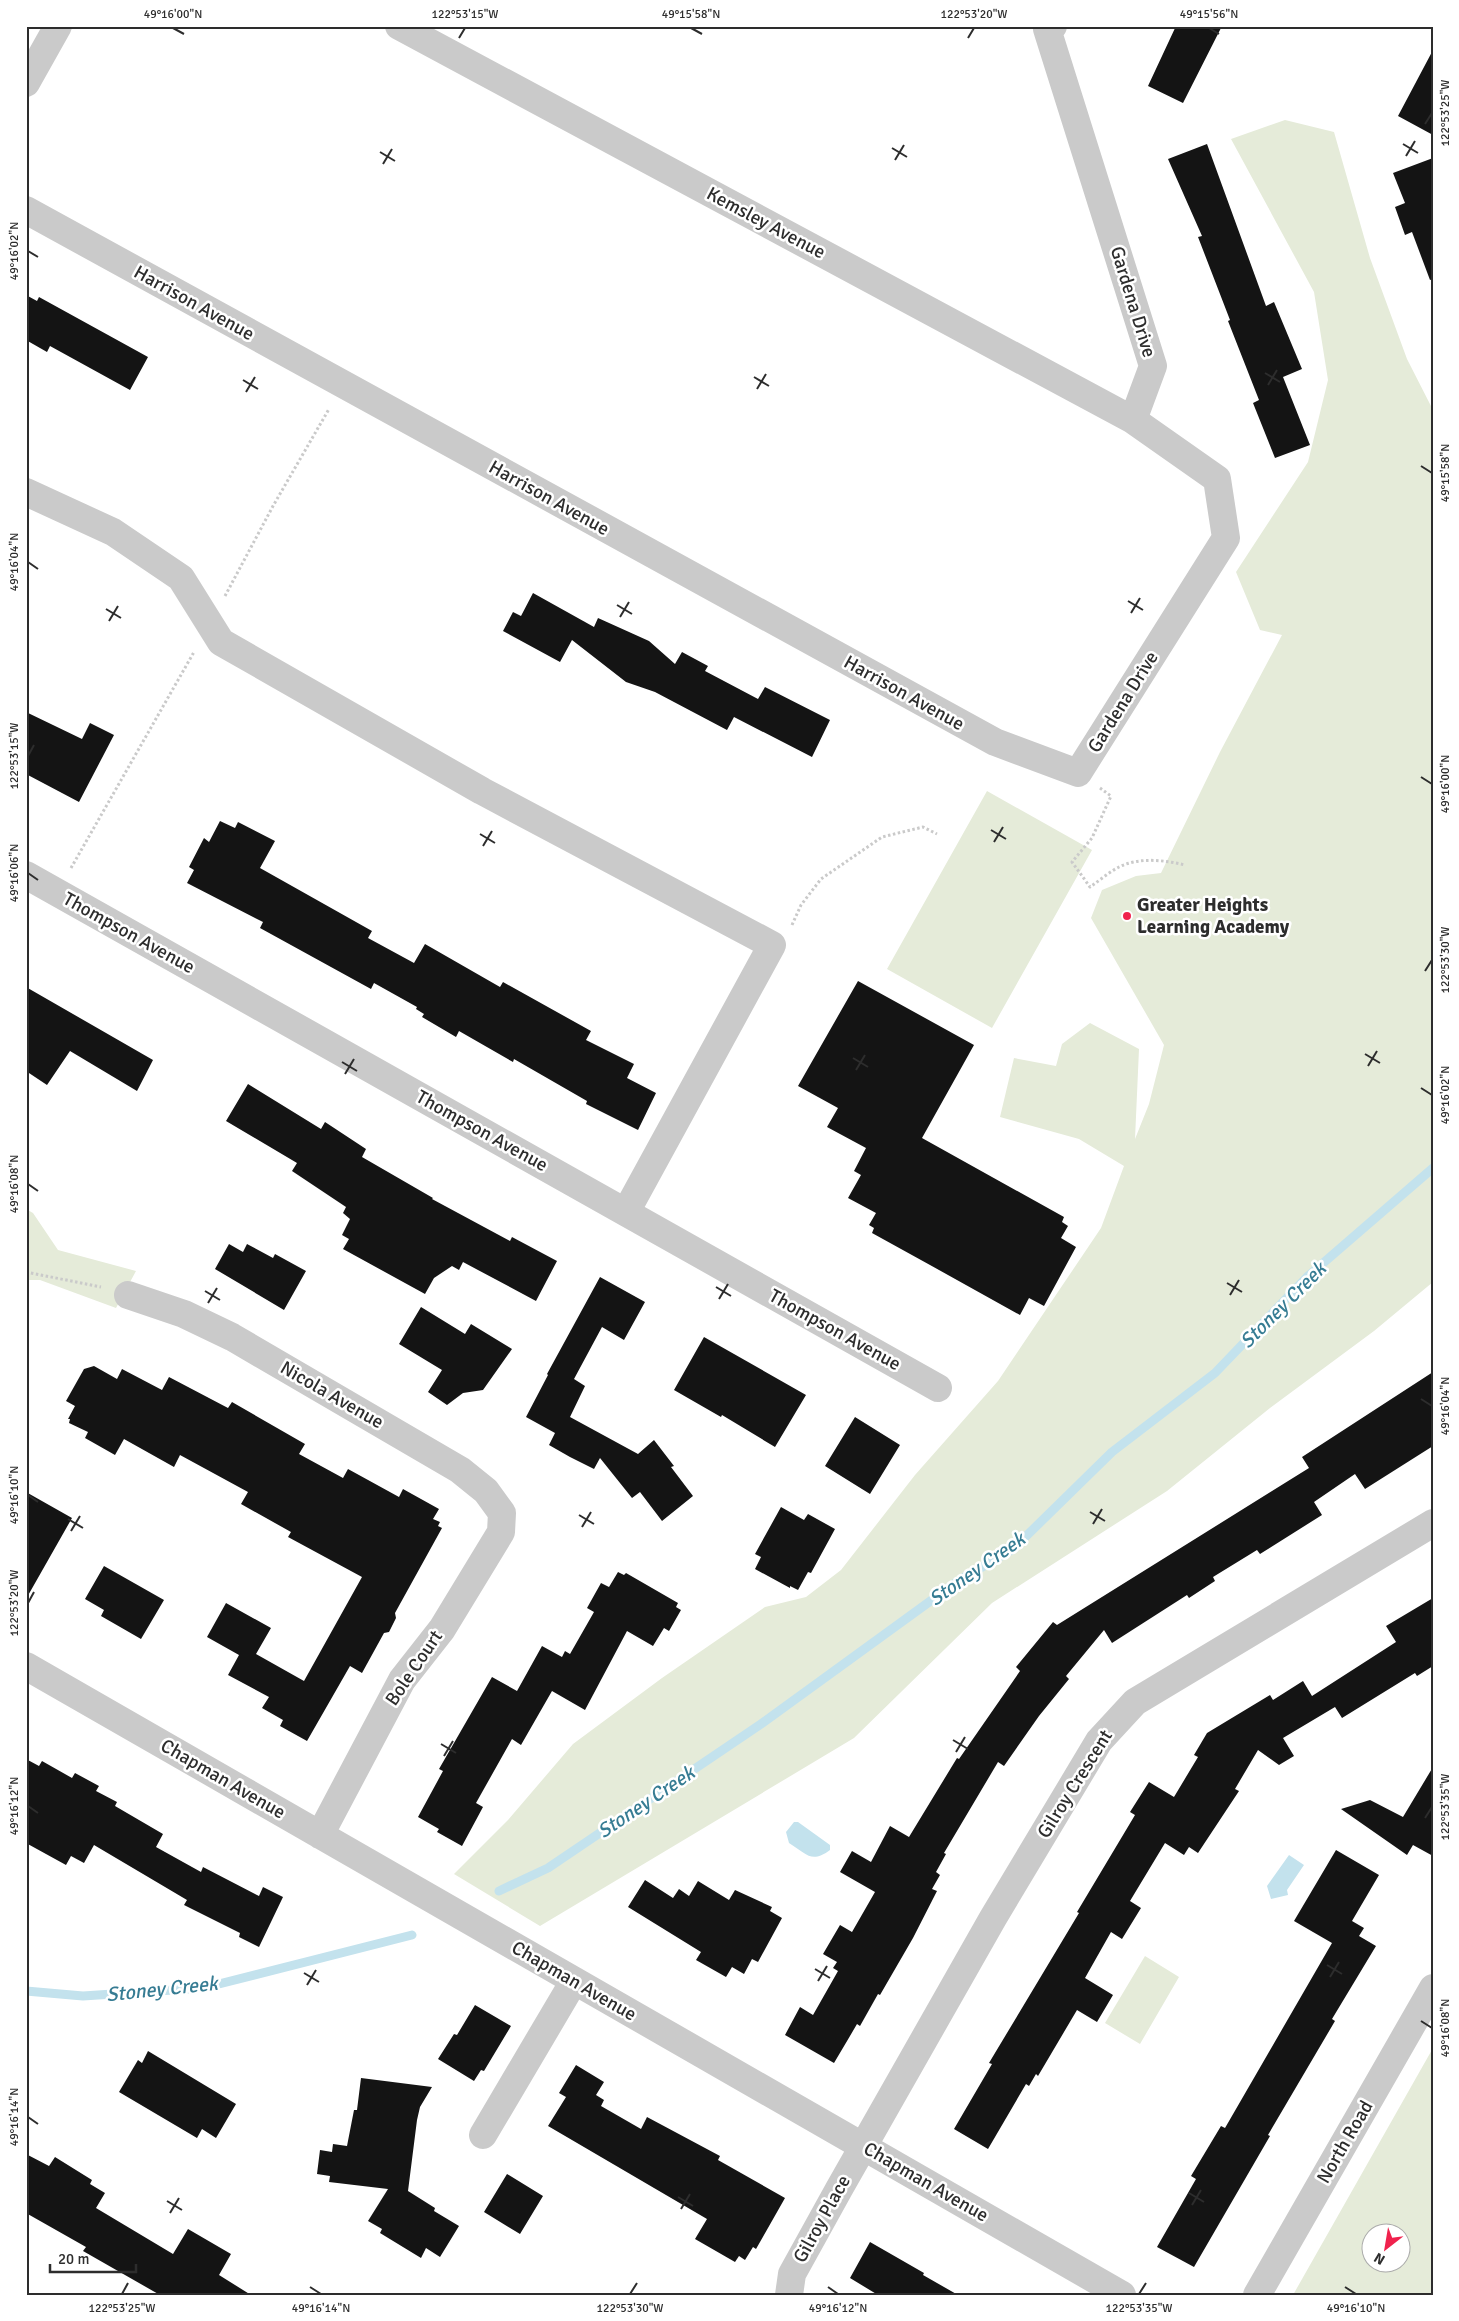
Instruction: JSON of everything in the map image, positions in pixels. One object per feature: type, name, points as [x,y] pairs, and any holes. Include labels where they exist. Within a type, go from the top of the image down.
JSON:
[{"type":"street","points":[[26,83],[58,26]]},
{"type":"street","name":"Kemsley Avenue","points":[[399,26],[1133,420]]},
{"type":"street","name":"Gardena Drive","points":[[1049,27],[1153,366],[1133,420],[1217,480],[1226,538],[1078,772]]},
{"type":"street","name":"Harrison Avenue","points":[[26,210],[343,386],[995,742],[1078,772]]},
{"type":"street","points":[[26,492],[113,532],[181,578],[221,642],[380,735],[772,945],[626,1212]]},
{"type":"street","name":"Thompson Avenue","points":[[26,875],[938,1388]]},
{"type":"street","name":"Nicola Avenue","points":[[128,1296],[184,1314],[232,1337],[460,1470],[486,1491],[502,1513],[501,1532]]},
{"type":"street","name":"Gilroy Crescent","points":[[863,2146],[994,1918],[1099,1741],[1115,1721],[1135,1702],[1433,1523]]},
{"type":"street","name":"Bole Court","points":[[320,1835],[402,1680],[442,1628],[501,1532]]},
{"type":"street","name":"Chapman Avenue","points":[[26,1666],[1122,2295]]},
{"type":"street","points":[[483,2135],[574,1981]]},
{"type":"street","name":"North Road","points":[[1257,2295],[1433,1988]]},
{"type":"street","name":"Gilroy Place","points":[[789,2295],[792,2274],[863,2146]]},
{"type":"path","points":[[57,892],[210,624],[273,506],[343,386]]},
{"type":"path","points":[[1078,772],[1111,796],[1092,838],[1072,862],[1090,887],[1120,866],[1164,860],[1185,865]]},
{"type":"path","points":[[772,945],[790,929],[801,905],[821,879],[850,858],[882,837],[901,831],[923,827],[937,834]]},
{"type":"path","points":[[26,1272],[119,1291],[128,1296]]},
{"type":"green space","points":[[1285,120],[1334,132],[1370,258],[1407,359],[1433,410],[1433,1282],[1374,1331],[1270,1408],[1167,1491],[992,1603],[854,1738],[540,1926],[454,1874],[508,1820],[573,1744],[662,1678],[765,1607],[806,1597],[841,1570],[915,1475],[998,1381],[1101,1228],[1124,1166],[1079,1139],[1000,1117],[1014,1058],[1056,1066],[1062,1044],[1090,1023],[1139,1049],[1135,1139],[1149,1104],[1164,1045],[1091,918],[1102,890],[1136,876],[1161,873],[1220,752],[1282,635],[1260,630],[1236,572],[1308,462],[1328,380],[1314,292],[1231,139]]},
{"type":"green space","points":[[987,791],[1092,850],[992,1028],[887,969]]},
{"type":"green space","points":[[26,1209],[33,1213],[58,1250],[136,1271],[116,1308],[40,1280],[26,1280]]},
{"type":"green space","points":[[1145,1956],[1179,1977],[1140,2044],[1105,2023]]},
{"type":"green space","points":[[1433,2048],[1433,2295],[1293,2295]]},
{"type":"water","points":[[794,1822],[798,1822],[830,1845],[830,1850],[813,1857],[789,1843],[786,1832]]},
{"type":"water","points":[[1289,1855],[1304,1865],[1287,1890],[1288,1895],[1271,1899],[1267,1886]]},
{"type":"building","points":[[1176,26],[1222,26],[1183,103],[1148,86]]},
{"type":"building","points":[[1433,50],[1433,135],[1398,116]]},
{"type":"building","points":[[1207,144],[1266,306],[1274,302],[1302,369],[1283,377],[1310,445],[1275,458],[1253,403],[1259,400],[1198,237],[1202,236],[1168,159]]},
{"type":"building","points":[[1433,158],[1433,279],[1430,280],[1412,232],[1405,235],[1395,207],[1405,203],[1393,173]]},
{"type":"building","points":[[26,295],[37,301],[39,297],[148,357],[130,390],[50,346],[47,352],[26,340]]},
{"type":"building","points":[[533,593],[594,627],[598,618],[649,641],[675,664],[682,652],[708,666],[705,671],[758,699],[765,687],[830,720],[812,757],[734,717],[727,730],[655,692],[626,682],[572,640],[560,662],[503,631],[513,612],[521,616]]},
{"type":"building","points":[[26,712],[82,739],[90,723],[114,735],[79,802],[26,774]]},
{"type":"building","points":[[220,821],[235,828],[238,822],[275,841],[260,868],[372,931],[368,938],[414,963],[425,944],[500,987],[503,982],[591,1031],[586,1040],[634,1064],[627,1078],[656,1093],[638,1130],[586,1104],[587,1101],[514,1059],[513,1062],[459,1031],[456,1037],[422,1017],[424,1014],[416,1009],[417,1007],[374,983],[371,989],[260,928],[263,922],[187,883],[194,870],[189,867],[204,838],[209,842]]},
{"type":"building","points":[[858,981],[974,1045],[922,1138],[1064,1217],[1062,1222],[1068,1226],[1061,1238],[1076,1247],[1044,1306],[1029,1298],[1020,1315],[872,1233],[874,1228],[869,1225],[876,1213],[848,1198],[861,1175],[854,1171],[866,1148],[827,1127],[838,1108],[798,1086]]},
{"type":"building","points":[[26,987],[153,1060],[137,1091],[70,1051],[47,1085],[26,1071]]},
{"type":"building","points":[[248,1084],[321,1129],[325,1122],[366,1149],[362,1157],[432,1199],[510,1241],[512,1237],[557,1261],[536,1301],[463,1262],[459,1270],[452,1266],[434,1278],[425,1294],[343,1249],[349,1239],[342,1235],[350,1219],[343,1213],[346,1207],[292,1171],[297,1163],[226,1121]]},
{"type":"building","points":[[229,1244],[243,1252],[247,1244],[273,1258],[275,1254],[306,1271],[284,1310],[215,1269]]},
{"type":"building","points":[[600,1277],[645,1302],[624,1340],[602,1327],[574,1379],[585,1386],[570,1417],[638,1454],[654,1440],[674,1466],[671,1467],[693,1496],[662,1521],[640,1492],[632,1498],[600,1458],[594,1469],[570,1457],[549,1445],[555,1433],[526,1417],[547,1374]]},
{"type":"building","points":[[421,1307],[465,1334],[471,1324],[512,1349],[483,1390],[463,1393],[447,1405],[428,1392],[442,1370],[399,1344]]},
{"type":"building","points":[[704,1337],[806,1395],[775,1447],[722,1415],[721,1417],[674,1390]]},
{"type":"building","points":[[94,1366],[117,1379],[122,1369],[162,1390],[169,1377],[228,1408],[232,1402],[305,1444],[299,1454],[343,1478],[348,1469],[399,1497],[403,1489],[439,1509],[433,1519],[440,1522],[438,1526],[442,1528],[395,1613],[396,1618],[389,1632],[384,1633],[362,1673],[350,1666],[307,1741],[280,1726],[283,1720],[262,1708],[269,1697],[228,1675],[239,1655],[207,1637],[226,1603],[271,1628],[256,1654],[304,1681],[362,1577],[288,1537],[291,1532],[241,1504],[248,1492],[180,1455],[174,1467],[124,1439],[115,1455],[85,1438],[88,1432],[69,1423],[70,1419],[68,1419],[75,1406],[66,1401],[84,1369]]},
{"type":"building","points":[[1433,1372],[1433,1446],[1365,1489],[1355,1474],[1314,1502],[1322,1515],[1260,1554],[1257,1550],[1213,1577],[1215,1581],[1189,1598],[1187,1595],[1112,1643],[1104,1630],[1066,1676],[1069,1679],[1039,1716],[1004,1766],[998,1762],[944,1853],[946,1854],[936,1872],[940,1875],[932,1889],[937,1891],[913,1938],[880,1995],[878,1994],[860,2026],[857,2024],[834,2063],[785,2035],[800,2007],[813,2015],[838,1971],[833,1968],[837,1962],[823,1954],[840,1925],[852,1932],[875,1892],[840,1872],[852,1851],[871,1862],[890,1826],[909,1837],[957,1758],[959,1759],[1020,1671],[1016,1667],[1053,1622],[1057,1625],[1309,1468],[1302,1457]]},
{"type":"building","points":[[855,1417],[900,1445],[870,1494],[825,1466]]},
{"type":"building","points":[[26,1492],[72,1518],[26,1599]]},
{"type":"building","points":[[781,1507],[804,1520],[808,1514],[835,1529],[811,1573],[808,1572],[798,1590],[790,1586],[790,1588],[755,1569],[761,1557],[755,1554]]},
{"type":"building","points":[[104,1566],[164,1600],[141,1639],[101,1616],[104,1610],[85,1599]]},
{"type":"building","points":[[618,1572],[624,1575],[626,1573],[678,1603],[676,1607],[681,1610],[669,1631],[664,1628],[653,1646],[627,1631],[585,1710],[552,1691],[521,1745],[512,1739],[476,1803],[483,1807],[462,1846],[437,1832],[439,1829],[418,1817],[443,1771],[439,1769],[492,1677],[517,1691],[542,1646],[562,1657],[565,1651],[570,1654],[594,1612],[587,1608],[601,1583],[609,1587]]},
{"type":"building","points":[[1433,1598],[1433,1666],[1417,1676],[1415,1673],[1342,1718],[1335,1707],[1283,1738],[1294,1756],[1279,1765],[1258,1750],[1235,1789],[1239,1791],[1198,1853],[1189,1847],[1184,1855],[1165,1843],[1130,1901],[1141,1908],[1122,1939],[1111,1932],[1085,1978],[1113,1995],[1097,2022],[1077,2010],[1038,2076],[1036,2074],[1029,2086],[1026,2084],[988,2149],[954,2129],[992,2064],[989,2063],[1135,1815],[1130,1812],[1149,1782],[1174,1797],[1198,1757],[1194,1755],[1207,1733],[1270,1695],[1273,1700],[1303,1681],[1312,1696],[1396,1642],[1386,1626]]},
{"type":"building","points":[[26,1759],[39,1766],[42,1761],[72,1778],[75,1773],[99,1786],[96,1791],[117,1802],[115,1806],[163,1834],[156,1847],[201,1872],[203,1867],[259,1896],[263,1887],[283,1897],[259,1947],[239,1937],[240,1933],[184,1905],[187,1900],[94,1845],[84,1863],[71,1856],[66,1865],[26,1843]]},
{"type":"building","points":[[1433,1767],[1433,1856],[1413,1845],[1407,1855],[1341,1809],[1370,1800],[1403,1817]]},
{"type":"building","points":[[1336,1850],[1379,1875],[1352,1921],[1364,1928],[1359,1936],[1376,1946],[1332,2019],[1335,2021],[1194,2267],[1157,2247],[1196,2179],[1191,2176],[1221,2126],[1225,2128],[1332,1943],[1294,1921]]},
{"type":"building","points":[[645,1880],[673,1898],[679,1889],[689,1896],[698,1881],[729,1900],[735,1890],[772,1907],[770,1911],[782,1918],[758,1962],[752,1959],[744,1974],[732,1967],[726,1977],[696,1960],[701,1952],[628,1907]]},
{"type":"building","points":[[475,2005],[511,2026],[484,2071],[481,2070],[474,2081],[438,2059],[454,2034],[457,2035]]},
{"type":"building","points":[[148,2051],[236,2104],[216,2138],[202,2129],[197,2138],[119,2092],[138,2060],[142,2063]]},
{"type":"building","points":[[576,2065],[604,2082],[596,2095],[604,2100],[601,2106],[641,2129],[647,2117],[720,2156],[718,2160],[785,2198],[756,2249],[753,2247],[745,2260],[739,2256],[735,2262],[695,2239],[707,2219],[548,2126],[566,2097],[559,2093]]},
{"type":"building","points":[[361,2078],[432,2087],[420,2107],[417,2120],[408,2191],[435,2208],[434,2211],[459,2226],[440,2257],[426,2248],[421,2258],[380,2233],[382,2229],[368,2221],[388,2189],[329,2182],[330,2176],[317,2174],[320,2150],[332,2152],[333,2144],[347,2146],[354,2110],[357,2110]]},
{"type":"building","points":[[26,2154],[49,2166],[55,2157],[92,2180],[90,2184],[105,2193],[96,2208],[173,2254],[188,2229],[231,2254],[219,2275],[251,2295],[160,2295],[83,2251],[86,2247],[26,2213]]},
{"type":"building","points":[[507,2174],[543,2196],[520,2234],[484,2212]]},
{"type":"building","points":[[870,2242],[958,2295],[878,2295],[850,2278]]},
{"type":"waterway","name":"Stoney Creek","points":[[499,1891],[548,1868],[761,1724],[958,1581],[1013,1549],[1112,1452],[1215,1373],[1307,1277],[1433,1168]]},
{"type":"waterway","name":"Stoney Creek","points":[[26,1991],[83,1996],[203,1988],[412,1935]]},
{"type":"place","name":"Greater Heights Learning Academy","points":[[1127,916]]}]
